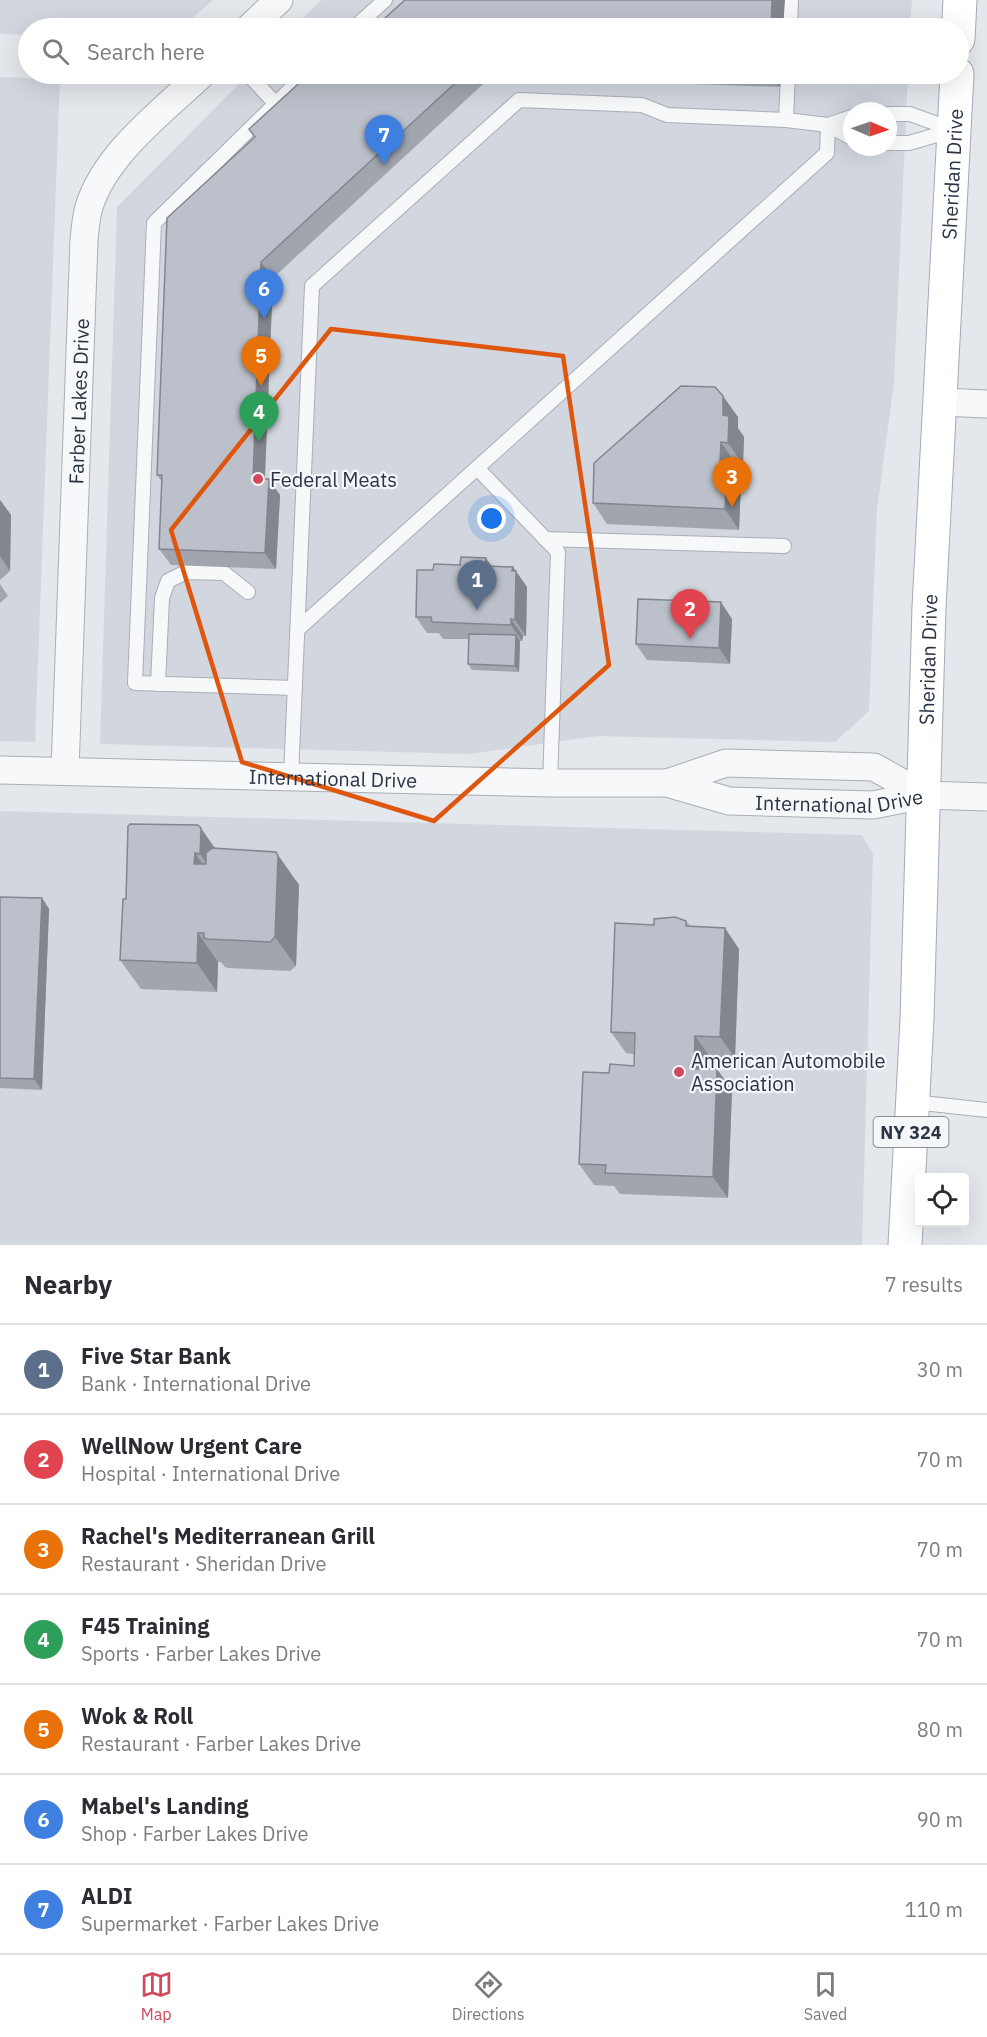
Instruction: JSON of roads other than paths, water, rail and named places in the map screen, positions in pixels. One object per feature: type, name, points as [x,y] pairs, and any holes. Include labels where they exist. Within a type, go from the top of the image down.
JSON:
[{"type":"main road","points":[[959,18],[960,0]]},
{"type":"main road","name":"Sheridan Drive","points":[[905,1245],[913,1102],[929,607],[956,84]]},
{"type":"street","points":[[260,18],[279,0]]},
{"type":"street","name":"Farber Lakes Drive","points":[[65,771],[84,240],[89,207],[103,176],[124,147],[191,84]]},
{"type":"street","points":[[940,402],[987,404]]},
{"type":"street","name":"International Drive","points":[[667,783],[726,763],[874,767],[924,795]]},
{"type":"street","name":"International Drive","points":[[0,770],[550,783],[667,783],[729,801],[873,805],[924,795]]},
{"type":"street","points":[[924,795],[987,797]]},
{"type":"lane","points":[[365,18],[385,0]]},
{"type":"lane","points":[[790,18],[791,0]]},
{"type":"lane","points":[[257,84],[275,103]]},
{"type":"lane","points":[[295,84],[154,223],[135,683],[295,688]]},
{"type":"lane","points":[[786,120],[788,84]]},
{"type":"lane","points":[[291,777],[312,286],[519,100],[642,105],[667,115],[786,120],[828,125],[843,133]]},
{"type":"lane","points":[[897,114],[910,114],[954,130]]},
{"type":"lane","points":[[828,125],[843,120]]},
{"type":"lane","points":[[298,629],[827,153],[828,125]]},
{"type":"lane","points":[[897,143],[909,143],[954,130]]},
{"type":"lane","points":[[477,468],[558,552],[550,783]]},
{"type":"lane","points":[[545,539],[784,546]]},
{"type":"lane","points":[[158,684],[162,598],[168,581],[186,572],[224,573],[248,592]]},
{"type":"lane","points":[[913,1102],[987,1110]]},
{"type":"place","name":"ALDI","points":[[384,165]]},
{"type":"place","name":"Mabel's Landing","points":[[264,319]]},
{"type":"place","name":"Wok & Roll","points":[[261,386]]},
{"type":"place","name":"F45 Training","points":[[259,442]]},
{"type":"place","name":"Federal Meats","points":[[258,479]]},
{"type":"place","name":"Rachel's Mediterranean Grill","points":[[732,507]]},
{"type":"place","name":"Five Star Bank","points":[[477,610]]},
{"type":"place","name":"WellNow Urgent Care","points":[[690,639]]},
{"type":"place","name":"American Automobile Association","points":[[679,1072]]}]
